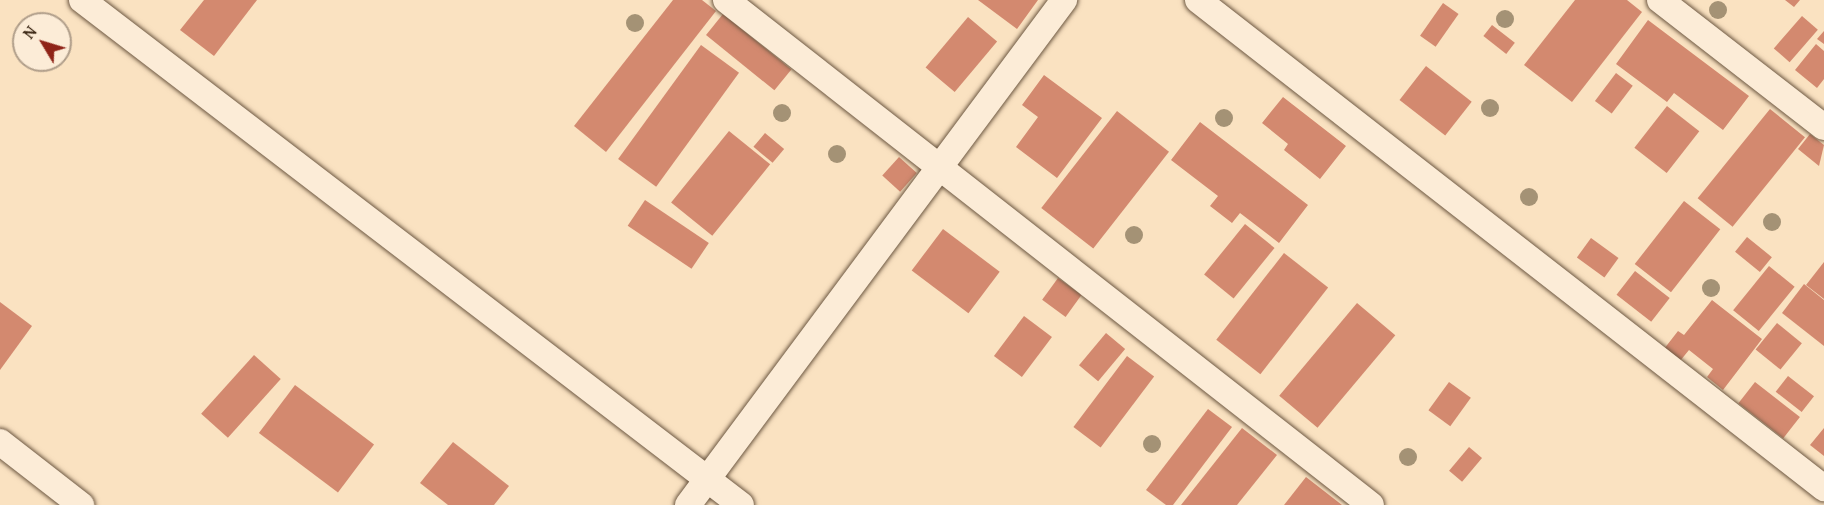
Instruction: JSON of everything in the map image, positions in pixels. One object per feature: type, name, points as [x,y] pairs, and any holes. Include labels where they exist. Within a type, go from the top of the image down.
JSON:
[{"type":"street","points":[[82,0],[741,505]]},
{"type":"street","points":[[726,0],[1371,505]]},
{"type":"street","points":[[688,505],[938,164],[1064,0]]},
{"type":"street","points":[[1198,0],[1824,488]]},
{"type":"street","points":[[1660,0],[1824,127]]},
{"type":"street","points":[[0,442],[81,505]]},
{"type":"building","points":[[204,0],[257,0],[214,56],[180,30]]},
{"type":"building","points":[[673,0],[702,0],[716,11],[606,152],[574,126]]},
{"type":"building","points":[[978,0],[1038,0],[1017,29]]},
{"type":"building","points":[[1575,0],[1627,0],[1642,12],[1572,102],[1524,65]]},
{"type":"building","points":[[1785,0],[1800,0],[1794,7]]},
{"type":"building","points":[[1443,3],[1459,14],[1436,47],[1420,36]]},
{"type":"building","points":[[723,14],[791,69],[774,90],[706,35]]},
{"type":"building","points":[[1802,16],[1818,30],[1790,62],[1774,48]]},
{"type":"building","points":[[968,17],[997,41],[955,92],[926,68]]},
{"type":"building","points":[[1648,20],[1749,96],[1723,130],[1674,93],[1667,102],[1616,64]]},
{"type":"building","points":[[1492,25],[1515,43],[1506,54],[1483,36]]},
{"type":"building","points":[[1824,31],[1824,44],[1817,39]]},
{"type":"building","points":[[1816,44],[1824,51],[1824,79],[1817,88],[1795,70]]},
{"type":"building","points":[[701,45],[739,73],[656,187],[618,159]]},
{"type":"building","points":[[1426,66],[1472,102],[1445,136],[1400,100]]},
{"type":"building","points":[[1616,73],[1633,86],[1612,114],[1595,101]]},
{"type":"building","points":[[1044,75],[1102,118],[1057,178],[1016,147],[1038,117],[1022,105]]},
{"type":"building","points":[[1283,97],[1346,146],[1320,179],[1284,150],[1288,144],[1262,123]]},
{"type":"building","points":[[1667,106],[1699,131],[1667,173],[1634,148]]},
{"type":"building","points":[[1770,109],[1805,137],[1733,227],[1698,198]]},
{"type":"building","points":[[1117,111],[1169,152],[1093,249],[1041,208]]},
{"type":"building","points":[[1200,122],[1308,205],[1279,243],[1240,213],[1232,223],[1210,206],[1218,196],[1171,160]]},
{"type":"building","points":[[729,131],[770,164],[712,236],[671,202]]},
{"type":"building","points":[[765,133],[784,149],[773,163],[753,147]]},
{"type":"building","points":[[1810,134],[1824,145],[1819,166],[1798,149]]},
{"type":"building","points":[[899,157],[917,173],[900,192],[882,176]]},
{"type":"building","points":[[645,200],[709,243],[692,269],[628,226]]},
{"type":"building","points":[[1684,201],[1720,229],[1671,292],[1635,264]]},
{"type":"building","points":[[1245,224],[1275,248],[1234,298],[1204,275]]},
{"type":"building","points":[[943,229],[1000,272],[968,313],[912,271]]},
{"type":"building","points":[[1747,237],[1772,257],[1760,272],[1735,252]]},
{"type":"building","points":[[1591,238],[1619,258],[1604,277],[1577,257]]},
{"type":"building","points":[[1284,253],[1328,287],[1260,374],[1216,340]]},
{"type":"building","points":[[1824,262],[1824,299],[1806,285]]},
{"type":"building","points":[[1769,266],[1795,287],[1759,331],[1733,310]]},
{"type":"building","points":[[1635,271],[1670,298],[1651,322],[1617,295]]},
{"type":"building","points":[[1058,278],[1081,295],[1066,317],[1042,300]]},
{"type":"building","points":[[1804,284],[1824,300],[1824,346],[1782,313]]},
{"type":"building","points":[[1712,300],[1762,339],[1723,390],[1707,377],[1713,369],[1689,350],[1680,361],[1664,349],[1678,331],[1684,335]]},
{"type":"building","points":[[0,302],[32,326],[0,370]]},
{"type":"building","points":[[1357,303],[1395,335],[1318,428],[1279,396]]},
{"type":"building","points":[[1024,316],[1052,337],[1022,377],[994,356]]},
{"type":"building","points":[[1777,323],[1802,343],[1780,370],[1756,349]]},
{"type":"building","points":[[1106,333],[1125,349],[1098,381],[1079,365]]},
{"type":"building","points":[[254,355],[281,379],[228,438],[201,414]]},
{"type":"building","points":[[1127,356],[1154,376],[1101,448],[1073,427]]},
{"type":"building","points":[[1788,376],[1814,396],[1802,412],[1776,392]]},
{"type":"building","points":[[1449,382],[1471,398],[1450,426],[1428,410]]},
{"type":"building","points":[[1755,382],[1800,417],[1783,438],[1738,403]]},
{"type":"building","points":[[295,385],[374,445],[338,492],[259,433]]},
{"type":"building","points":[[1208,409],[1232,427],[1173,505],[1166,505],[1146,490]]},
{"type":"building","points":[[1242,428],[1277,455],[1237,505],[1181,505]]},
{"type":"building","points":[[1824,428],[1824,456],[1810,445]]},
{"type":"building","points":[[453,442],[509,486],[494,505],[448,505],[420,483]]},
{"type":"building","points":[[1469,447],[1482,458],[1462,482],[1449,471]]},
{"type":"building","points":[[1306,477],[1342,505],[1284,505]]}]
